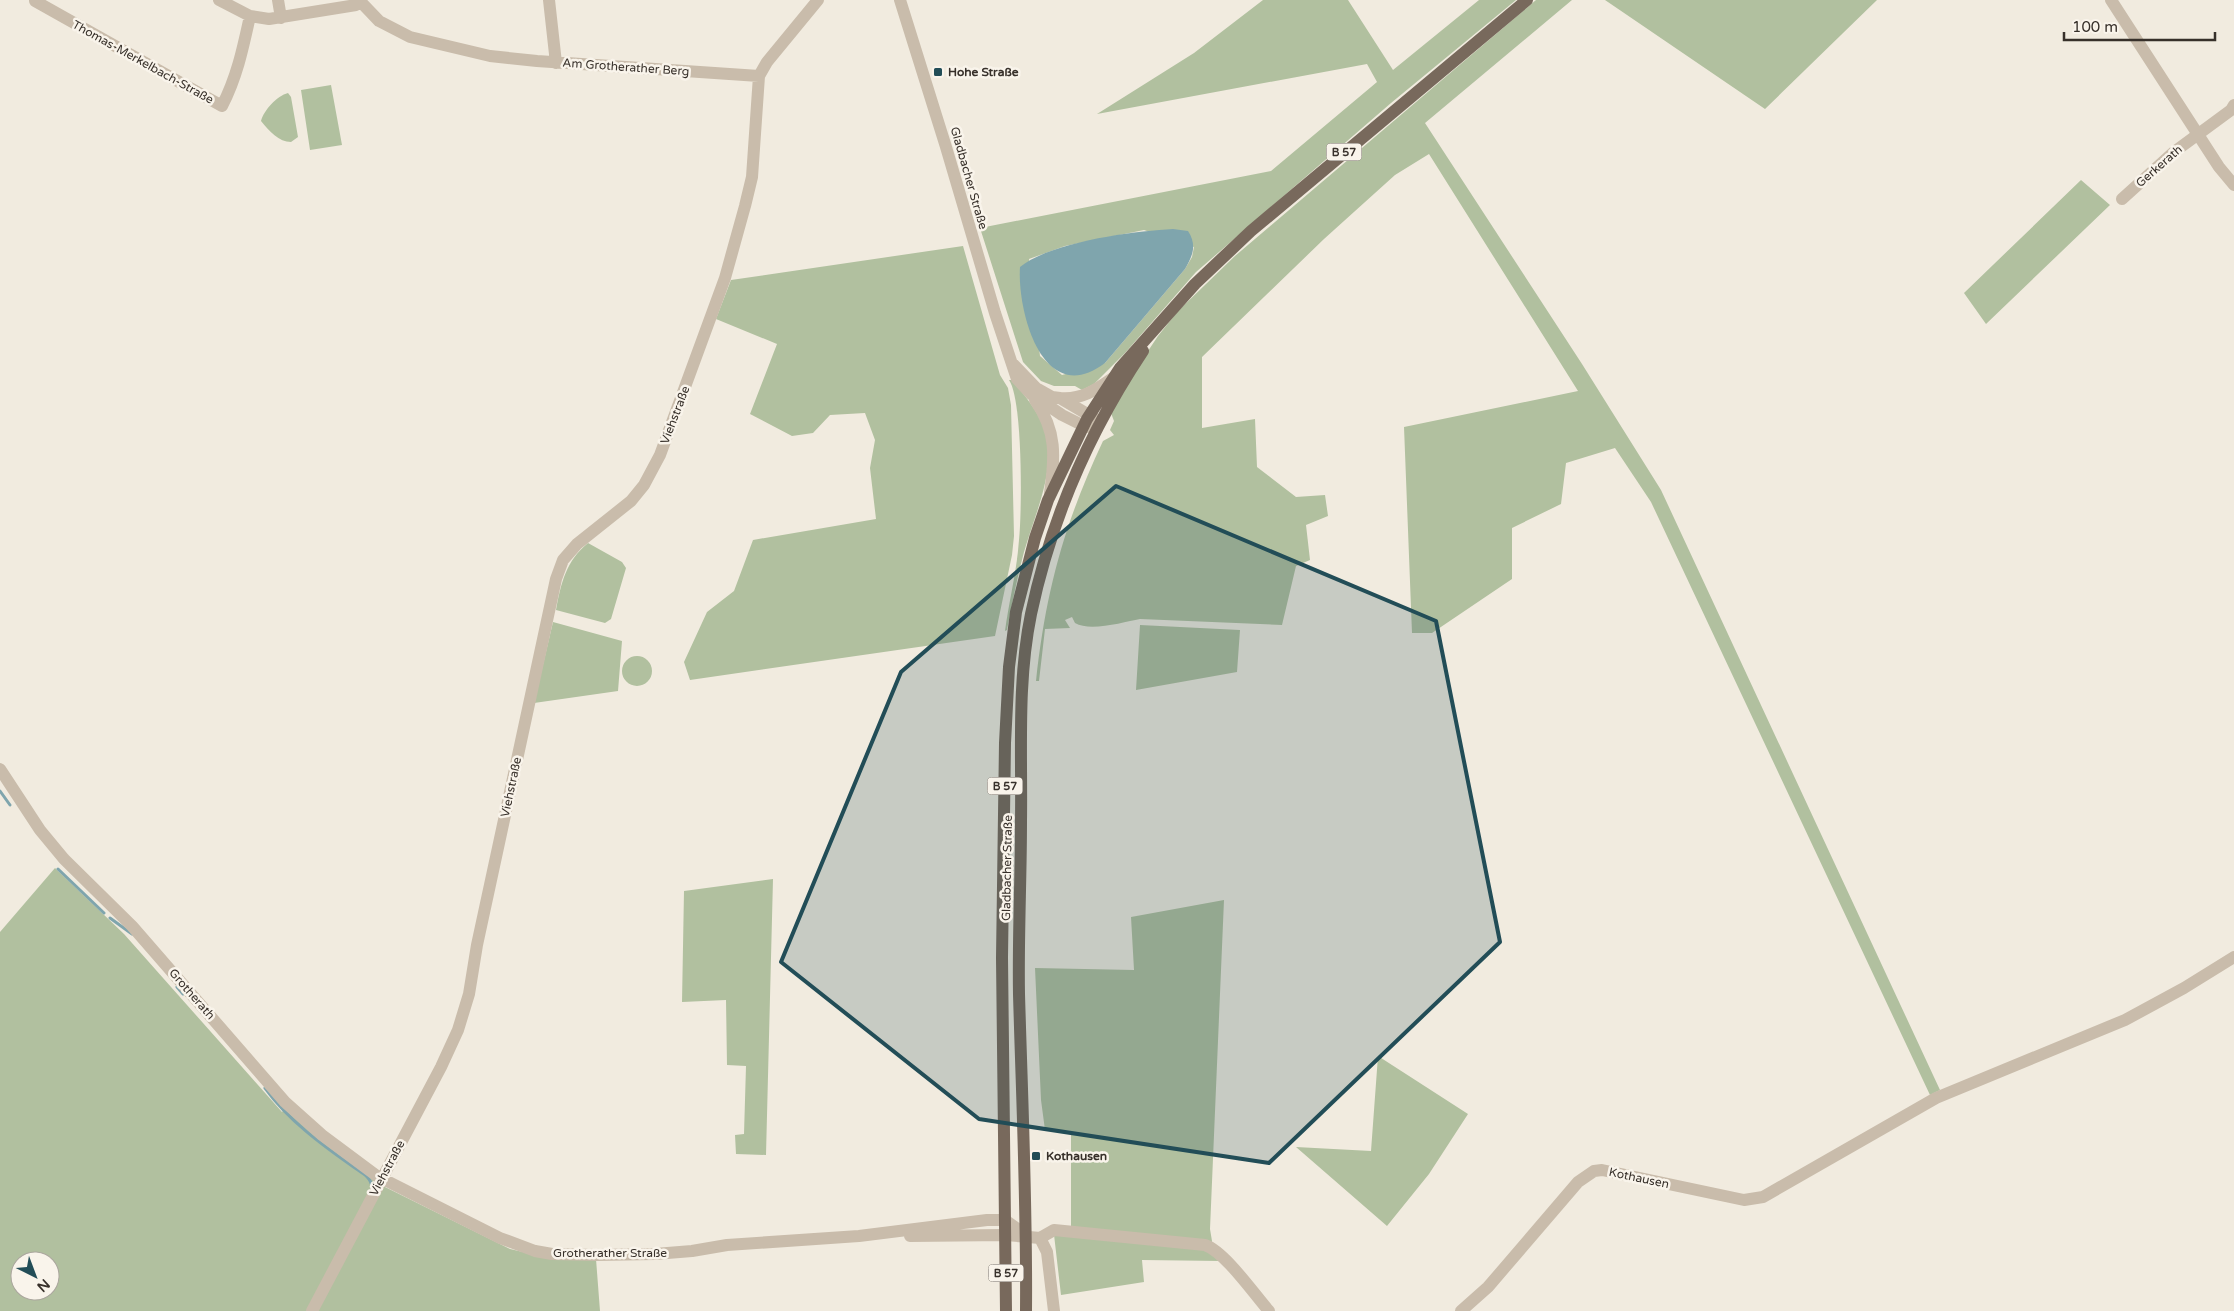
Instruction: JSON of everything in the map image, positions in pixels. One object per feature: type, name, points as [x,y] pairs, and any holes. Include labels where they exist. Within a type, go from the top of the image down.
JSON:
[{"type":"main road","name":"B 57","points":[[1048,500],[1087,421],[1113,378],[1195,284],[1251,230],[1527,0]]},
{"type":"main road","name":"B 57","points":[[1097,428],[1124,380],[1169,312]]},
{"type":"main road","name":"Gladbacher Straße","points":[[1026,1311],[1027,1236],[1019,992],[1021,696],[1031,616],[1047,549],[1079,464],[1097,428]]},
{"type":"main road","name":"Gladbacher Straße","points":[[1006,1311],[1002,958],[1008,667],[1016,612],[1034,538],[1048,500]]},
{"type":"street","name":"Thomas-Merkelbach-Straße","points":[[34,0],[222,106],[233,85],[240,63],[250,16]]},
{"type":"street","points":[[219,0],[250,16],[269,19],[356,4],[360,1],[379,20],[410,37],[490,56],[556,62]]},
{"type":"street","points":[[278,0],[281,18]]},
{"type":"street","name":"Am Grotherather Berg","points":[[548,0],[556,62],[760,76]]},
{"type":"street","points":[[760,76],[767,62],[818,0]]},
{"type":"street","name":"Gladbacher Straße","points":[[900,0],[946,147],[994,312],[1017,378],[1031,394]]},
{"type":"street","points":[[2111,0],[2224,175],[2234,185]]},
{"type":"street","name":"Viehstraße","points":[[312,1311],[379,1177],[441,1067],[458,1030],[469,994],[479,936],[556,579],[564,560],[577,544],[631,500],[644,485],[660,455],[725,278],[752,177],[760,76]]},
{"type":"street","name":"Gerkerath","points":[[2122,199],[2174,152],[2232,108]]},
{"type":"street","name":"Gladbacher Straße","points":[[1012,363],[1036,388],[1052,397],[1060,398],[1087,421]]},
{"type":"street","points":[[1060,398],[1071,399],[1092,393],[1113,378]]},
{"type":"street","points":[[1031,394],[1062,415],[1087,421],[1097,428]]},
{"type":"street","points":[[1031,394],[1044,412],[1052,434],[1054,455],[1048,500]]},
{"type":"street","name":"Grotherath","points":[[0,769],[40,830],[64,858],[132,926],[285,1102],[349,1157],[379,1177]]},
{"type":"street","name":"Kothausen","points":[[1461,1311],[1488,1287],[1578,1182],[1594,1171],[1602,1170],[1744,1200],[1763,1197],[1936,1098],[2125,1020],[2184,988],[2234,957]]},
{"type":"street","name":"Grotherather Straße","points":[[379,1177],[500,1238],[523,1248],[544,1253],[596,1255],[667,1253],[727,1245],[860,1236],[1005,1220]]},
{"type":"street","points":[[1005,1220],[1027,1236],[1040,1238],[1054,1230],[1209,1247],[1223,1258],[1269,1311]]},
{"type":"street","name":"Grotherather Straße","points":[[860,1236],[1027,1236]]},
{"type":"street","points":[[1040,1238],[1047,1252],[1054,1311]]},
{"type":"highlighted area","points":[[1116,486],[1436,621],[1500,942],[1269,1163],[979,1119],[781,962],[901,672]]},
{"type":"green space","points":[[1263,0],[1348,0],[1393,70],[1479,0],[1516,0],[1391,103],[1196,272],[1125,353],[1094,384],[1082,390],[1075,386],[1054,386],[1041,381],[1023,362],[980,228],[1271,171],[1377,82],[1367,64],[1097,114],[1194,53]],"holes":[[[1144,230],[1194,247],[1192,257],[1185,269],[1105,363],[1062,375],[1040,356],[1029,259],[1065,246]]]},
{"type":"green space","points":[[1536,0],[1572,0],[1425,123],[1582,364],[1661,490],[1940,1090],[1930,1095],[1651,502],[1615,448],[1566,463],[1561,504],[1512,528],[1512,579],[1432,633],[1412,633],[1404,427],[1578,391],[1429,154],[1395,175],[1324,239],[1202,357],[1202,428],[1255,419],[1257,467],[1296,497],[1325,495],[1328,516],[1306,525],[1310,560],[1296,566],[1282,625],[1140,619],[1107,626],[1089,627],[1075,623],[1072,617],[1065,620],[1070,628],[1045,629],[1039,681],[1036,681],[1051,587],[1067,529],[1089,471],[1103,441],[1114,435],[1110,430],[1114,421],[1111,413],[1124,387],[1158,336],[1178,311],[1235,256]]},
{"type":"green space","points":[[1605,0],[1877,0],[1765,109]]},
{"type":"green space","points":[[331,85],[342,145],[310,150],[301,90]]},
{"type":"green space","points":[[288,93],[291,97],[298,137],[291,142],[278,138],[261,121],[265,112],[272,104]]},
{"type":"green space","points":[[2081,180],[2110,205],[1986,324],[1964,293]]},
{"type":"green space","points":[[963,246],[1000,375],[1008,388],[1011,405],[1014,536],[1012,555],[995,636],[690,680],[684,662],[707,612],[734,591],[753,540],[876,519],[870,468],[875,440],[865,413],[830,415],[813,433],[792,436],[750,414],[777,344],[716,319],[731,280]]},
{"type":"green space","points":[[1009,380],[1012,380],[1032,405],[1040,419],[1046,434],[1048,463],[1046,478],[1024,552],[1007,630],[1005,631],[1018,551],[1021,506],[1017,410],[1014,391]]},
{"type":"green space","points":[[588,543],[622,562],[626,568],[611,619],[605,623],[556,610],[566,573],[574,557]]},
{"type":"green space","points":[[553,622],[622,641],[618,691],[534,703]]},
{"type":"green space","points":[[1140,625],[1240,630],[1237,672],[1136,690]]},
{"type":"green space","points":[[637,656],[647,661],[652,671],[647,681],[637,686],[627,681],[622,671],[627,661]]},
{"type":"green space","points":[[55,868],[124,934],[282,1112],[285,1109],[333,1149],[385,1187],[510,1249],[549,1258],[596,1259],[600,1311],[0,1311],[0,932]]},
{"type":"green space","points":[[773,879],[766,1155],[736,1154],[735,1135],[744,1134],[746,1066],[727,1065],[726,1000],[682,1002],[684,891]]},
{"type":"green space","points":[[1224,900],[1210,1229],[1211,1251],[1222,1261],[1142,1260],[1144,1282],[1061,1295],[1053,1226],[1071,1228],[1071,1131],[1045,1130],[1041,1100],[1035,968],[1134,970],[1131,917]]},
{"type":"green space","points":[[1378,1056],[1468,1114],[1429,1174],[1387,1226],[1296,1147],[1371,1151]]},
{"type":"water","points":[[1173,229],[1188,231],[1191,236],[1193,250],[1188,264],[1105,363],[1083,374],[1065,374],[1050,365],[1038,350],[1029,330],[1023,308],[1020,267],[1034,258],[1051,251],[1093,239]]},
{"type":"waterway","points":[[0,791],[10,805]]},
{"type":"waterway","points":[[58,869],[104,913]]},
{"type":"waterway","points":[[110,918],[132,934]]},
{"type":"waterway","points":[[177,987],[183,994]]},
{"type":"waterway","points":[[265,1088],[295,1121],[318,1141],[366,1176],[372,1187]]},
{"type":"place","name":"Hohe Straße","points":[[938,72]]},
{"type":"place","name":"Kothausen","points":[[1036,1156]]}]
